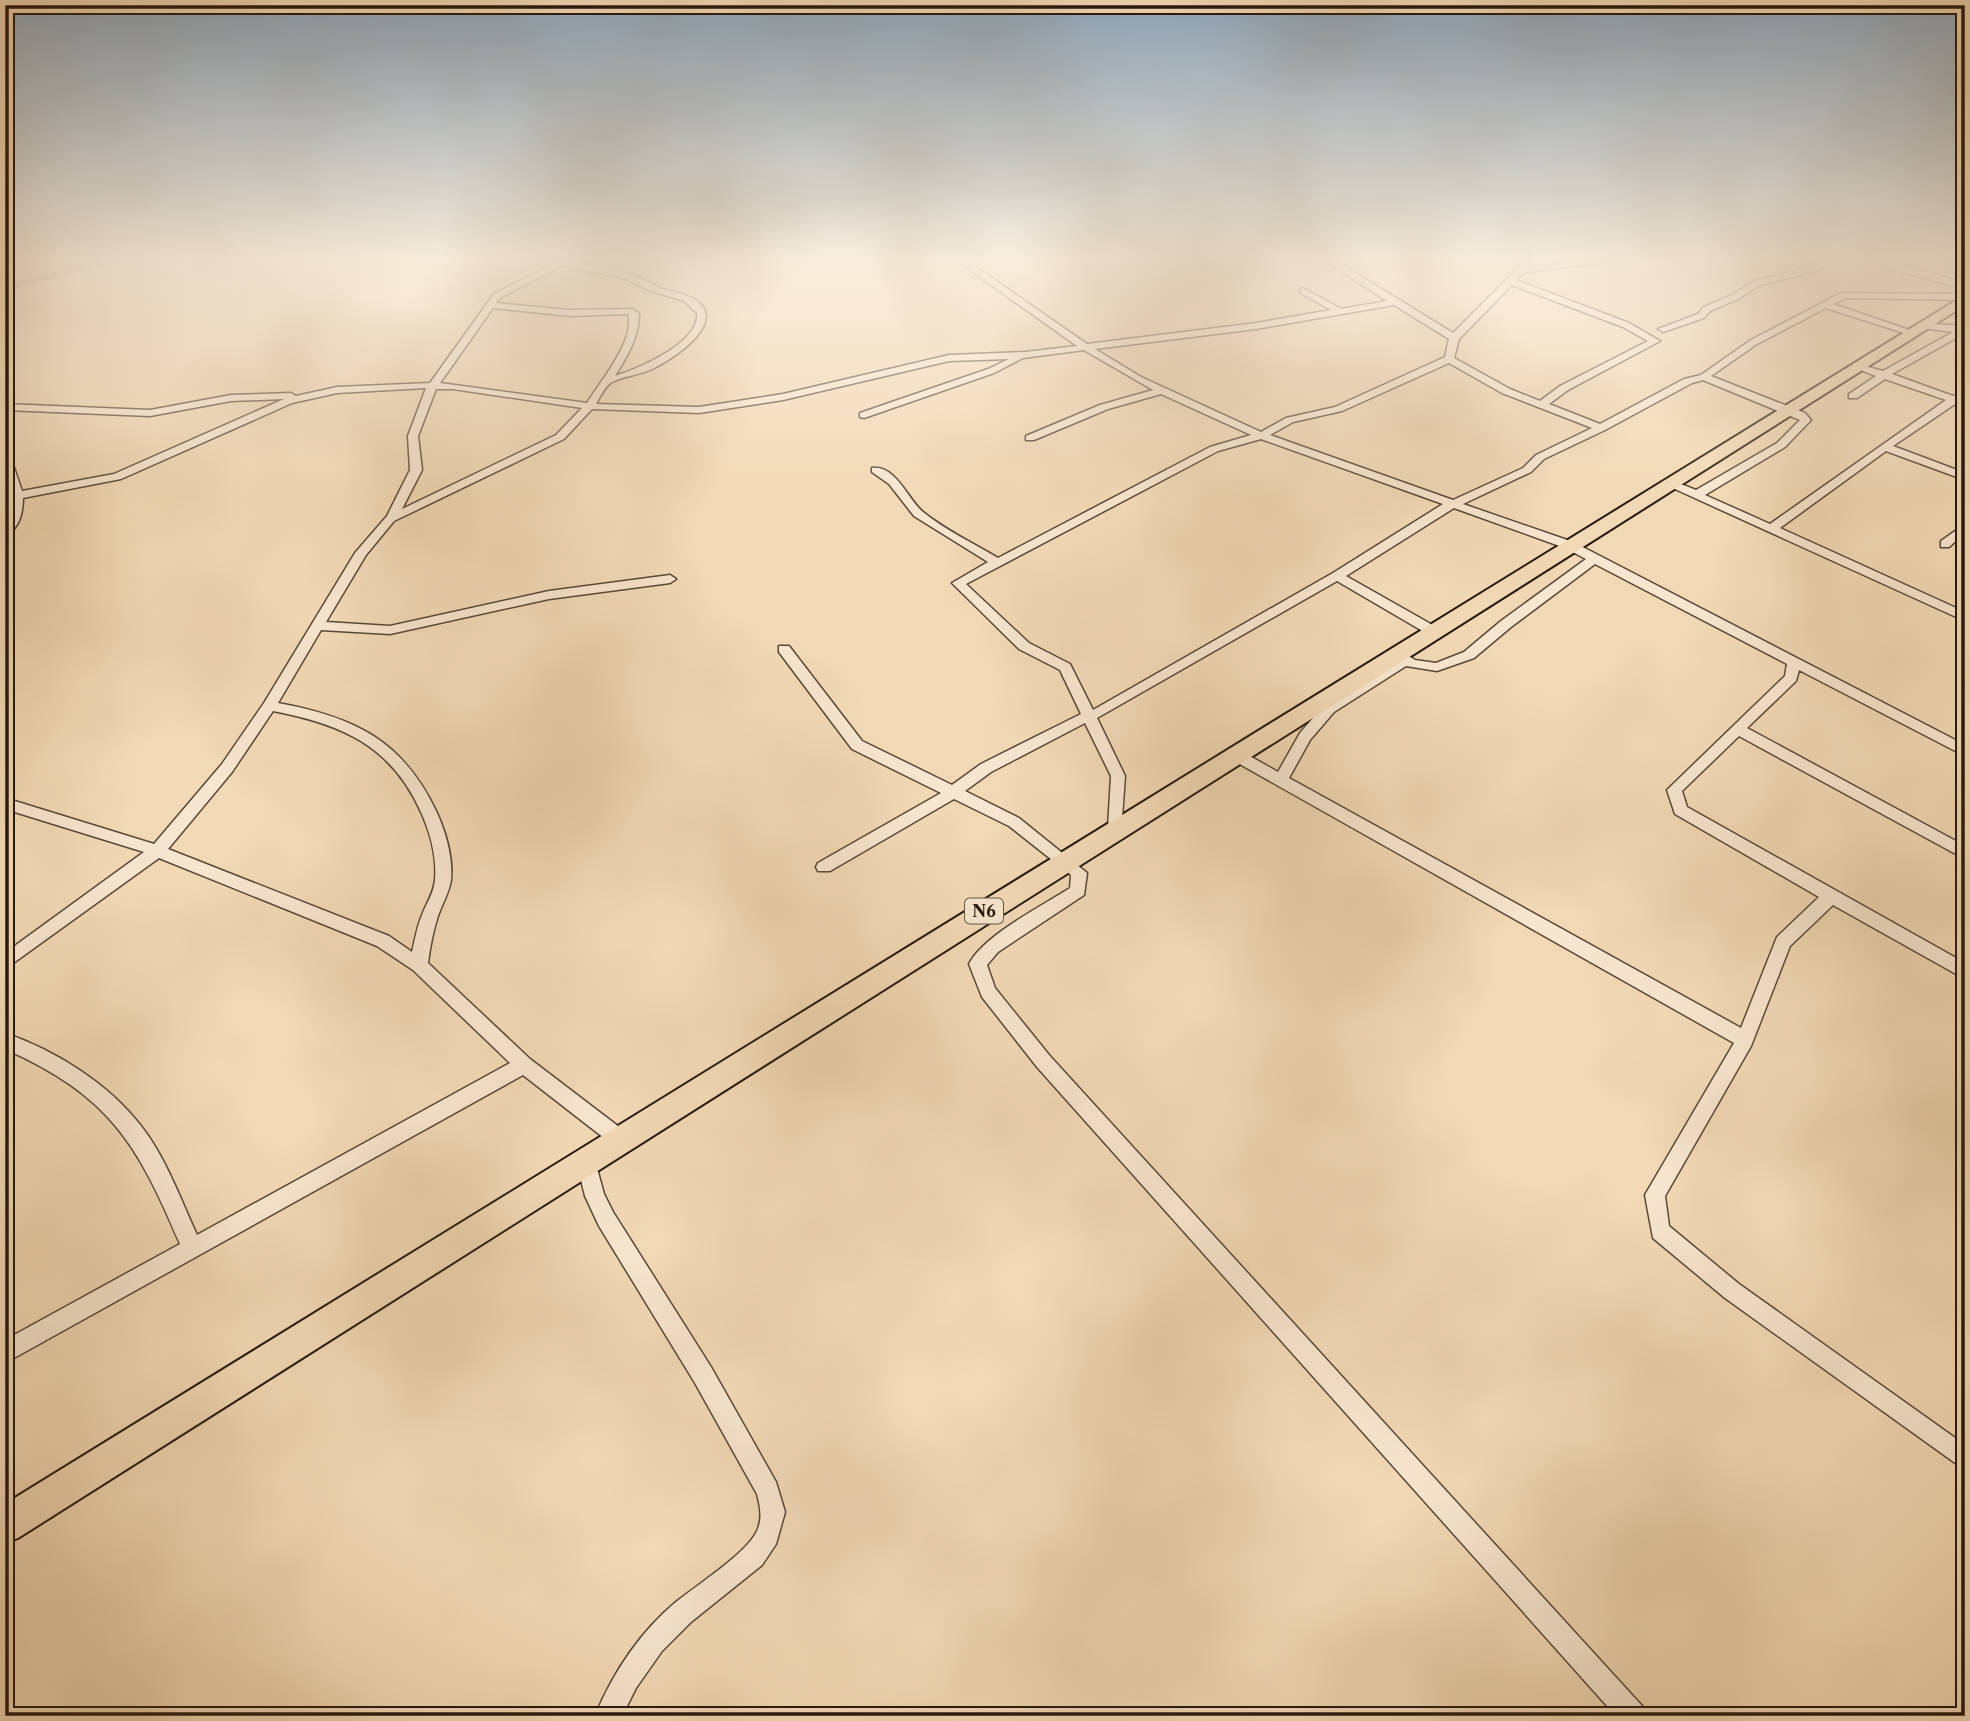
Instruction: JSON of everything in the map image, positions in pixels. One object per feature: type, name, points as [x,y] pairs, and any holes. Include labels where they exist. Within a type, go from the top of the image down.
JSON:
[{"type":"highway","name":"N6","points":[[5,1525],[1234,754],[1400,657],[1431,631],[1902,336]]},
{"type":"street","points":[[5,962],[157,851],[227,768],[269,706],[361,553],[390,519],[416,470],[413,436],[432,385],[467,336]]},
{"type":"street","points":[[390,519],[560,437],[589,407],[631,336]]},
{"type":"street","points":[[606,381],[646,370],[667,358],[690,336]]},
{"type":"street","points":[[1070,336],[1160,390],[1261,436],[1569,545],[1965,751]]},
{"type":"street","points":[[5,407],[150,413],[231,398],[301,397],[337,390],[432,385],[589,407],[665,411],[739,405],[783,397],[949,358],[1025,355],[1172,336]]},
{"type":"street","points":[[1450,359],[1454,338],[1451,336]]},
{"type":"street","points":[[1541,405],[1564,388],[1655,341],[1647,336]]},
{"type":"street","points":[[824,867],[952,793],[986,768],[1088,716],[1336,576],[1438,511],[1454,506],[1527,470],[1540,457],[1688,381],[1704,377],[1764,336]]},
{"type":"street","points":[[1853,396],[1885,374],[1951,336]]},
{"type":"street","points":[[864,415],[991,371],[1025,355]]},
{"type":"street","points":[[1450,359],[1506,391],[1601,428]]},
{"type":"street","points":[[1116,828],[1118,776],[1065,667],[1024,646],[958,583],[1214,449],[1261,436],[1290,420],[1350,405],[1450,359]]},
{"type":"street","points":[[1856,365],[1962,399]]},
{"type":"street","points":[[1696,495],[1781,444],[1806,420],[1801,415],[1704,377]]},
{"type":"street","points":[[1030,438],[1104,407],[1152,395],[1160,390]]},
{"type":"street","points":[[18,495],[117,477],[301,397]]},
{"type":"street","points":[[1772,530],[1885,447],[1962,399]]},
{"type":"street","points":[[1885,447],[1965,477]]},
{"type":"street","points":[[5,456],[18,495],[15,520],[5,533]]},
{"type":"street","points":[[876,470],[904,494],[909,505],[918,514],[998,563]]},
{"type":"street","points":[[1668,482],[1965,617]]},
{"type":"street","points":[[1945,544],[1965,527]]},
{"type":"street","points":[[1281,780],[1311,726],[1338,701],[1392,673],[1400,657],[1412,664],[1437,667],[1469,655],[1506,624],[1582,570],[1594,558]]},
{"type":"street","points":[[1336,576],[1431,631]]},
{"type":"street","points":[[317,626],[390,630],[550,595],[670,579]]},
{"type":"street","points":[[783,649],[857,745],[1014,822],[1080,873],[1078,891],[992,947],[978,964],[988,992],[1043,1061],[1634,1716]]},
{"type":"street","points":[[1794,664],[1791,678],[1674,790],[1680,810],[1965,972]]},
{"type":"street","points":[[269,706],[303,712],[371,739],[398,761],[427,807],[442,848],[444,880],[429,916],[419,965]]},
{"type":"street","points":[[1738,729],[1965,853]]},
{"type":"street","points":[[1234,754],[1745,1040]]},
{"type":"street","points":[[5,803],[157,851],[383,941],[419,965],[524,1065],[620,1139]]},
{"type":"street","points":[[1831,896],[1783,942],[1745,1040],[1655,1195],[1660,1231],[1732,1291],[1965,1459]]},
{"type":"street","points":[[5,1041],[29,1051],[106,1102],[135,1133],[162,1182],[192,1248]]},
{"type":"street","points":[[5,1352],[524,1065]]},
{"type":"street","points":[[586,1160],[595,1196],[606,1219],[703,1375],[768,1490],[773,1512],[768,1536],[753,1556],[682,1613],[653,1642],[627,1679],[608,1716]]}]
